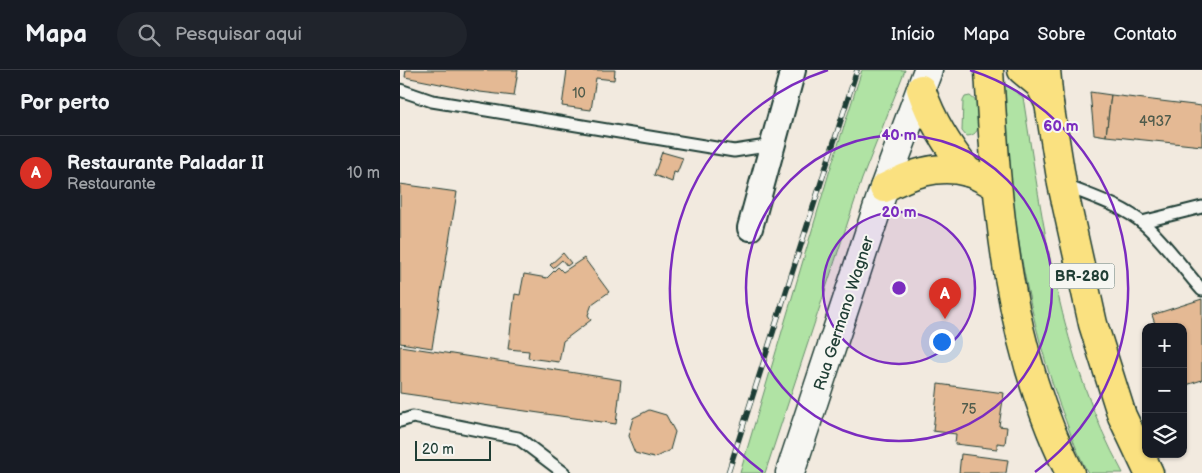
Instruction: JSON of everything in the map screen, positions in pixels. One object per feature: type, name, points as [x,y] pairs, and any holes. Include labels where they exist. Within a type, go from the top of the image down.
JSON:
[{"type":"highway","points":[[989,70],[996,186],[1004,255],[1019,331],[1056,445],[1070,473]]},
{"type":"highway","points":[[1022,70],[1040,85],[1049,103]]},
{"type":"highway","name":"BR-280","points":[[1046,70],[1049,103],[1062,184],[1093,324],[1122,416],[1149,473]]},
{"type":"highway","points":[[925,79],[931,118],[942,138],[968,172]]},
{"type":"highway","points":[[884,188],[905,177],[927,171],[950,169],[968,172],[996,186]]},
{"type":"street","points":[[750,228],[793,70]]},
{"type":"street","name":"Rua Germano Wagner","points":[[790,473],[884,188],[925,79]]},
{"type":"lane","points":[[400,90],[432,101],[734,151],[773,145]]},
{"type":"lane","points":[[1062,184],[1113,205],[1142,222],[1169,249],[1202,290]]},
{"type":"lane","points":[[1142,222],[1202,207]]},
{"type":"lane","points":[[400,421],[414,418],[518,438],[564,473]]},
{"type":"green space","points":[[862,70],[905,70],[862,179],[765,473],[740,473],[829,173]]},
{"type":"green space","points":[[1004,84],[1023,97],[1047,242],[1069,337],[1101,429],[1123,473],[1088,473],[1072,438],[1046,364],[1027,286],[1014,208],[1002,87]]},
{"type":"green space","points":[[970,96],[977,102],[979,124],[975,133],[966,136],[962,131],[963,101],[965,97]]},
{"type":"building","points":[[406,70],[518,70],[514,96],[480,92],[405,77]]},
{"type":"building","points":[[567,70],[615,70],[614,80],[596,78],[591,110],[562,106]]},
{"type":"building","points":[[1090,92],[1111,95],[1106,136],[1094,134]]},
{"type":"building","points":[[1111,95],[1202,106],[1202,146],[1106,136]]},
{"type":"building","points":[[662,152],[683,158],[677,173],[674,172],[672,182],[654,175]]},
{"type":"building","points":[[400,184],[457,192],[432,348],[400,343]]},
{"type":"building","points":[[563,253],[571,263],[567,266],[562,260],[553,268],[550,265]]},
{"type":"building","points":[[584,258],[609,292],[592,304],[588,315],[591,320],[563,341],[559,362],[528,358],[529,351],[508,349],[515,294],[520,295],[524,274],[547,278],[558,267],[563,272]]},
{"type":"building","points":[[1202,299],[1202,380],[1187,385],[1187,323],[1155,323],[1152,315]]},
{"type":"building","points":[[400,346],[621,380],[616,424],[400,393]]},
{"type":"building","points":[[938,384],[1004,393],[999,426],[1007,427],[1005,444],[997,443],[997,449],[955,444],[956,434],[933,431]]},
{"type":"building","points":[[649,410],[666,415],[675,432],[670,450],[654,458],[635,453],[628,436],[633,418]]},
{"type":"building","points":[[961,454],[1008,460],[1006,473],[959,473]]},
{"type":"railway","points":[[728,473],[857,70]]},
{"type":"place","name":"Restaurante Paladar II","points":[[945,319]]}]
